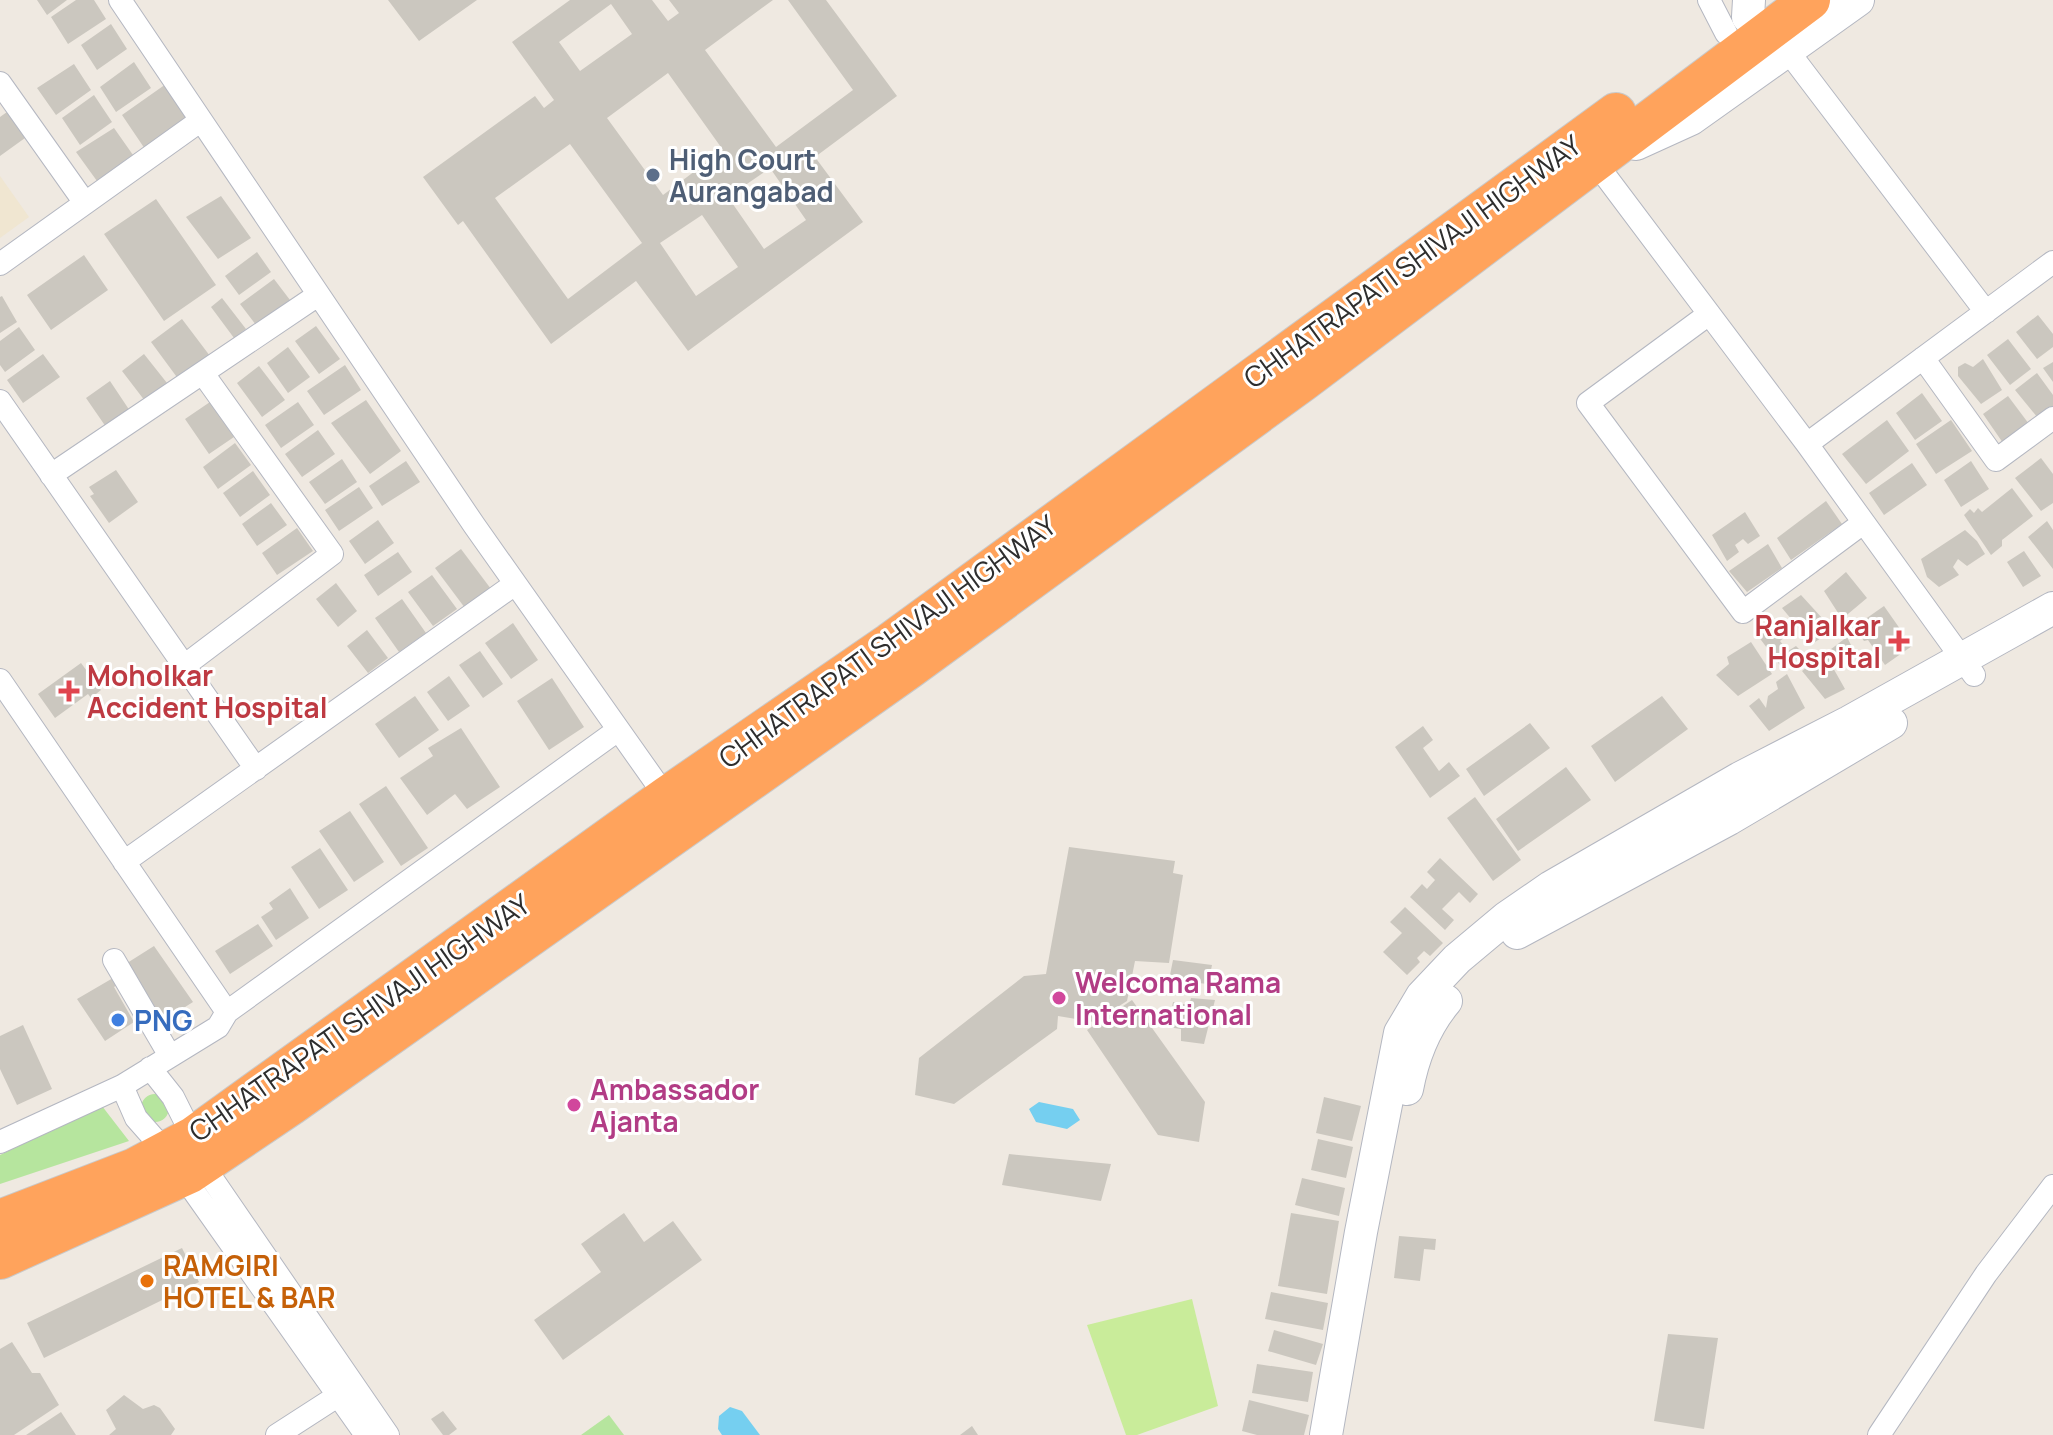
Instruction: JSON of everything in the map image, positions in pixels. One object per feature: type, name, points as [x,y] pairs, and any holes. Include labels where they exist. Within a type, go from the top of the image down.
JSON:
[{"type":"highway","name":"CHHATRAPATI SHIVAJI HIGHWAY","points":[[676,811],[910,668],[1810,0]]},
{"type":"highway","name":"CHHATRAPATI SHIVAJI HIGHWAY","points":[[0,1259],[186,1157],[291,1105],[890,643],[1741,10]]},
{"type":"highway","name":"CHHATRAPATI SHIVAJI HIGHWAY","points":[[0,1220],[135,1168],[186,1157]]},
{"type":"street","points":[[120,0],[515,584],[676,811]]},
{"type":"street","points":[[1858,0],[1691,119],[1595,162],[1807,444],[1968,667]]},
{"type":"street","points":[[1787,50],[1986,312]]},
{"type":"street","points":[[0,83],[85,203]]},
{"type":"street","points":[[0,264],[200,121]]},
{"type":"street","points":[[1807,444],[2053,262]]},
{"type":"street","points":[[51,475],[204,375],[318,295]]},
{"type":"street","points":[[1709,314],[1588,403],[1743,612],[1863,523]]},
{"type":"street","points":[[1923,358],[1996,460],[2053,418]]},
{"type":"street","points":[[184,666],[332,554],[204,375]]},
{"type":"street","points":[[0,401],[256,769]]},
{"type":"street","points":[[124,862],[515,584]]},
{"type":"street","points":[[1968,667],[2053,608]]},
{"type":"street","points":[[1343,1435],[1359,1296],[1400,1033],[1422,996],[1457,959],[1515,923],[1551,887],[1740,778],[1849,722],[2053,629]]},
{"type":"street","points":[[0,680],[227,1012]]},
{"type":"street","points":[[0,1142],[122,1086],[218,1027],[227,1012],[618,730]]},
{"type":"street","points":[[114,960],[170,1056]]},
{"type":"street","points":[[150,1068],[173,1097],[186,1157],[366,1435]]},
{"type":"street","points":[[122,1086],[136,1118],[186,1157],[388,1435]]},
{"type":"street","points":[[1879,1435],[1986,1274],[2053,1186]]},
{"type":"street","points":[[1326,1435],[1359,1296]]},
{"type":"street","points":[[277,1435],[339,1395]]},
{"type":"shaded area","points":[[0,176],[29,217],[0,238]]},
{"type":"green space","points":[[155,1094],[165,1098],[169,1108],[165,1118],[155,1122],[145,1118],[141,1108],[145,1098]]},
{"type":"green space","points":[[102,1106],[129,1141],[0,1184],[0,1155]]},
{"type":"green space","points":[[1192,1299],[1218,1406],[1137,1435],[1126,1435],[1087,1325]]},
{"type":"green space","points":[[609,1415],[624,1435],[581,1435]]},
{"type":"water","points":[[1039,1102],[1073,1109],[1080,1120],[1067,1129],[1036,1122],[1029,1109]]},
{"type":"water","points":[[730,1407],[742,1411],[760,1435],[722,1435],[718,1429],[719,1416]]},
{"type":"building","points":[[37,0],[67,0],[47,15]]},
{"type":"building","points":[[76,0],[94,0],[106,19],[68,44],[51,17]]},
{"type":"building","points":[[388,0],[477,0],[419,41]]},
{"type":"building","points":[[570,0],[652,0],[668,21],[679,13],[669,0],[773,0],[705,50],[776,147],[853,90],[788,0],[826,0],[897,96],[815,157],[863,222],[688,351],[636,281],[551,344],[463,221],[458,225],[423,177],[535,96],[544,108],[554,100],[512,42]],"holes":[[[611,4],[632,34],[580,71],[559,42]],[[668,73],[723,150],[663,195],[607,118]],[[570,144],[642,243],[568,299],[495,198]],[[770,168],[806,220],[764,249],[728,197]],[[702,215],[738,267],[696,296],[660,243]]]},
{"type":"building","points":[[111,24],[127,49],[97,70],[81,45]]},
{"type":"building","points":[[134,62],[151,88],[116,112],[100,87]]},
{"type":"building","points":[[74,64],[91,90],[56,115],[37,88]]},
{"type":"building","points":[[166,84],[192,121],[147,152],[122,115]]},
{"type":"building","points":[[94,95],[112,122],[80,145],[62,118]]},
{"type":"building","points":[[7,112],[25,138],[0,156],[0,117]]},
{"type":"building","points":[[114,128],[133,155],[97,181],[76,152]]},
{"type":"building","points":[[221,196],[251,238],[218,259],[186,217]]},
{"type":"building","points":[[156,199],[216,285],[164,321],[104,234]]},
{"type":"building","points":[[257,252],[271,272],[239,295],[225,276]]},
{"type":"building","points":[[84,255],[108,290],[51,330],[27,295]]},
{"type":"building","points":[[274,279],[290,300],[256,325],[240,304]]},
{"type":"building","points":[[0,297],[17,322],[0,333]]},
{"type":"building","points":[[222,298],[246,329],[234,338],[211,307]]},
{"type":"building","points":[[2038,315],[2053,334],[2053,347],[2037,359],[2016,332]]},
{"type":"building","points":[[182,319],[210,356],[179,380],[151,342]]},
{"type":"building","points":[[316,326],[340,359],[319,374],[295,341]]},
{"type":"building","points":[[19,327],[35,350],[5,372],[0,365],[0,341]]},
{"type":"building","points":[[2008,339],[2031,369],[2010,385],[1987,355]]},
{"type":"building","points":[[288,347],[310,377],[288,393],[267,363]]},
{"type":"building","points":[[43,354],[60,377],[23,403],[7,380]]},
{"type":"building","points":[[144,354],[167,383],[145,401],[122,371]]},
{"type":"building","points":[[1983,359],[2002,390],[1981,404],[1958,376],[1958,367],[1965,363],[1973,367]]},
{"type":"building","points":[[2053,362],[2053,382],[2043,368]]},
{"type":"building","points":[[345,365],[361,390],[324,415],[307,391]]},
{"type":"building","points":[[259,366],[285,400],[262,417],[237,383]]},
{"type":"building","points":[[2037,373],[2053,395],[2053,409],[2038,418],[2015,390]]},
{"type":"building","points":[[110,381],[130,411],[106,427],[86,398]]},
{"type":"building","points":[[1922,393],[1942,421],[1915,440],[1896,413]]},
{"type":"building","points":[[2008,396],[2029,424],[2003,443],[1983,414]]},
{"type":"building","points":[[366,400],[401,451],[370,474],[331,423]]},
{"type":"building","points":[[210,402],[234,437],[209,454],[185,419]]},
{"type":"building","points":[[298,402],[314,425],[281,448],[265,425]]},
{"type":"building","points":[[1887,420],[1909,451],[1866,484],[1842,454]]},
{"type":"building","points":[[1951,420],[1972,451],[1936,474],[1916,444]]},
{"type":"building","points":[[318,430],[335,454],[302,477],[285,454]]},
{"type":"building","points":[[235,443],[251,465],[218,489],[203,467]]},
{"type":"building","points":[[2041,458],[2053,474],[2053,503],[2041,511],[2015,478]]},
{"type":"building","points":[[342,459],[357,482],[325,504],[309,482]]},
{"type":"building","points":[[406,461],[420,482],[382,506],[369,486]]},
{"type":"building","points":[[1971,461],[1989,489],[1961,507],[1944,480]]},
{"type":"building","points":[[1912,463],[1927,485],[1884,515],[1869,493]]},
{"type":"building","points":[[116,470],[138,502],[109,523],[90,496],[94,494],[89,487]]},
{"type":"building","points":[[253,471],[270,495],[240,517],[223,493]]},
{"type":"building","points":[[359,487],[373,508],[339,531],[325,510]]},
{"type":"building","points":[[2012,488],[2033,516],[2002,540],[2002,546],[1991,555],[1964,515],[1970,509],[1974,513],[1978,508],[1982,512]]},
{"type":"building","points":[[1826,501],[1842,524],[1791,560],[1777,538]]},
{"type":"building","points":[[271,503],[287,525],[257,546],[242,524]]},
{"type":"building","points":[[1745,512],[1760,536],[1748,544],[1743,539],[1735,545],[1739,552],[1727,561],[1712,535]]},
{"type":"building","points":[[378,520],[394,543],[365,564],[349,541]]},
{"type":"building","points":[[2047,521],[2053,530],[2053,569],[2028,537]]},
{"type":"building","points":[[297,528],[313,551],[277,575],[262,553]]},
{"type":"building","points":[[1965,530],[1985,554],[1967,566],[1958,559],[1953,567],[1959,575],[1939,587],[1927,577],[1921,559]]},
{"type":"building","points":[[1768,544],[1782,568],[1747,592],[1729,571]]},
{"type":"building","points":[[461,549],[491,589],[465,608],[435,568]]},
{"type":"building","points":[[2024,551],[2041,576],[2023,587],[2007,562]]},
{"type":"building","points":[[398,552],[412,572],[378,596],[364,575]]},
{"type":"building","points":[[1846,572],[1867,598],[1842,619],[1824,591]]},
{"type":"building","points":[[432,575],[457,609],[433,626],[408,592]]},
{"type":"building","points":[[336,583],[357,611],[338,627],[316,599]]},
{"type":"building","points":[[1801,595],[1833,630],[1812,644],[1782,608]]},
{"type":"building","points":[[402,599],[426,633],[399,652],[375,618]]},
{"type":"building","points":[[1884,606],[1912,646],[1885,665],[1868,640],[1864,641],[1854,627]]},
{"type":"building","points":[[1781,618],[1790,633],[1780,641],[1788,651],[1796,646],[1804,654],[1782,668],[1758,636]]},
{"type":"building","points":[[513,623],[538,660],[511,679],[485,643]]},
{"type":"building","points":[[367,630],[388,658],[368,673],[347,646]]},
{"type":"building","points":[[1847,637],[1854,651],[1832,666],[1845,689],[1825,699],[1802,671]]},
{"type":"building","points":[[1751,642],[1772,674],[1738,696],[1716,675],[1729,664],[1727,657]]},
{"type":"building","points":[[480,651],[503,684],[483,698],[459,665]]},
{"type":"building","points":[[81,663],[101,690],[91,698],[88,694],[55,718],[38,694]]},
{"type":"building","points":[[1787,674],[1805,708],[1769,731],[1749,706],[1759,698],[1766,708],[1768,696],[1778,689],[1776,682]]},
{"type":"building","points":[[449,676],[470,706],[448,721],[427,692]]},
{"type":"building","points":[[552,678],[584,727],[549,750],[517,701]]},
{"type":"building","points":[[415,696],[439,730],[399,758],[375,724]]},
{"type":"building","points":[[1662,696],[1688,729],[1615,782],[1591,746]]},
{"type":"building","points":[[1530,723],[1550,748],[1484,796],[1466,769]]},
{"type":"building","points":[[1423,726],[1433,740],[1423,748],[1439,771],[1449,762],[1460,776],[1430,798],[1395,747]]},
{"type":"building","points":[[461,728],[500,787],[467,809],[455,794],[427,815],[400,778],[433,756],[428,748]]},
{"type":"building","points":[[1566,767],[1591,800],[1518,851],[1496,819]]},
{"type":"building","points":[[386,786],[428,848],[401,866],[359,804]]},
{"type":"building","points":[[1475,797],[1521,860],[1493,881],[1447,818]]},
{"type":"building","points":[[350,811],[384,862],[354,882],[319,831]]},
{"type":"building","points":[[1069,847],[1175,861],[1173,873],[1183,875],[1169,963],[1135,961],[1127,1001],[1094,1022],[1058,1016],[1057,1029],[954,1104],[915,1095],[919,1058],[1024,976],[1046,974]]},
{"type":"building","points":[[320,848],[348,890],[319,909],[291,867]]},
{"type":"building","points":[[1440,858],[1478,894],[1470,903],[1459,892],[1442,909],[1454,920],[1445,930],[1410,897],[1422,884],[1427,889],[1435,880],[1427,872]]},
{"type":"building","points":[[290,888],[309,918],[276,940],[261,917],[273,909],[269,903]]},
{"type":"building","points":[[1405,907],[1443,943],[1430,956],[1424,951],[1417,958],[1420,962],[1407,975],[1383,952],[1402,933],[1390,922]]},
{"type":"building","points":[[258,924],[273,946],[230,974],[215,951]]},
{"type":"building","points":[[154,946],[193,1002],[163,1021],[124,965]]},
{"type":"building","points":[[1173,960],[1212,965],[1208,984],[1169,980]]},
{"type":"building","points":[[113,978],[117,985],[114,987],[134,1022],[105,1041],[77,999]]},
{"type":"building","points":[[1191,998],[1215,1000],[1204,1044],[1181,1041],[1181,1029],[1168,1027],[1173,1002],[1189,1005]]},
{"type":"building","points":[[1132,1000],[1205,1102],[1199,1142],[1158,1135],[1087,1030]]},
{"type":"building","points":[[23,1025],[52,1089],[17,1105],[0,1069],[0,1036]]},
{"type":"building","points":[[1324,1097],[1361,1106],[1352,1141],[1316,1133]]},
{"type":"building","points":[[1318,1139],[1353,1147],[1346,1178],[1311,1170]]},
{"type":"building","points":[[1009,1154],[1111,1164],[1101,1201],[1002,1185]]},
{"type":"building","points":[[1302,1178],[1345,1188],[1339,1216],[1295,1205]]},
{"type":"building","points":[[624,1213],[644,1242],[673,1221],[702,1260],[563,1360],[534,1320],[601,1272],[581,1244]]},
{"type":"building","points":[[1291,1213],[1339,1221],[1327,1294],[1278,1286]]},
{"type":"building","points":[[1399,1236],[1436,1239],[1435,1250],[1424,1249],[1420,1281],[1394,1278]]},
{"type":"building","points":[[182,1248],[199,1282],[44,1358],[27,1323]]},
{"type":"building","points":[[1271,1292],[1328,1303],[1323,1330],[1265,1319]]},
{"type":"building","points":[[1274,1330],[1323,1344],[1316,1365],[1268,1351]]},
{"type":"building","points":[[1668,1334],[1718,1338],[1704,1429],[1654,1421]]},
{"type":"building","points":[[12,1342],[32,1373],[40,1373],[59,1405],[14,1435],[0,1435],[0,1349]]},
{"type":"building","points":[[1257,1364],[1313,1372],[1308,1402],[1252,1393]]},
{"type":"building","points":[[124,1395],[143,1409],[154,1405],[160,1408],[175,1429],[171,1435],[109,1435],[116,1429],[106,1410]]},
{"type":"building","points":[[1249,1400],[1309,1415],[1304,1435],[1257,1435],[1242,1431]]},
{"type":"building","points":[[443,1411],[457,1429],[449,1435],[443,1435],[431,1419]]},
{"type":"building","points":[[61,1412],[76,1435],[26,1435]]},
{"type":"building","points":[[972,1426],[978,1435],[960,1435]]},
{"type":"place","name":"High Court Aurangabad","points":[[653,175]]},
{"type":"place","name":"Ranjalkar Hospital","points":[[1899,641]]},
{"type":"place","name":"Moholkar Accident Hospital","points":[[69,691]]},
{"type":"place","name":"Welcoma Rama International","points":[[1059,998]]},
{"type":"place","name":"PNG","points":[[118,1020]]},
{"type":"place","name":"Ambassador Ajanta","points":[[574,1105]]},
{"type":"place","name":"RAMGIRI HOTEL & BAR","points":[[147,1281]]}]
